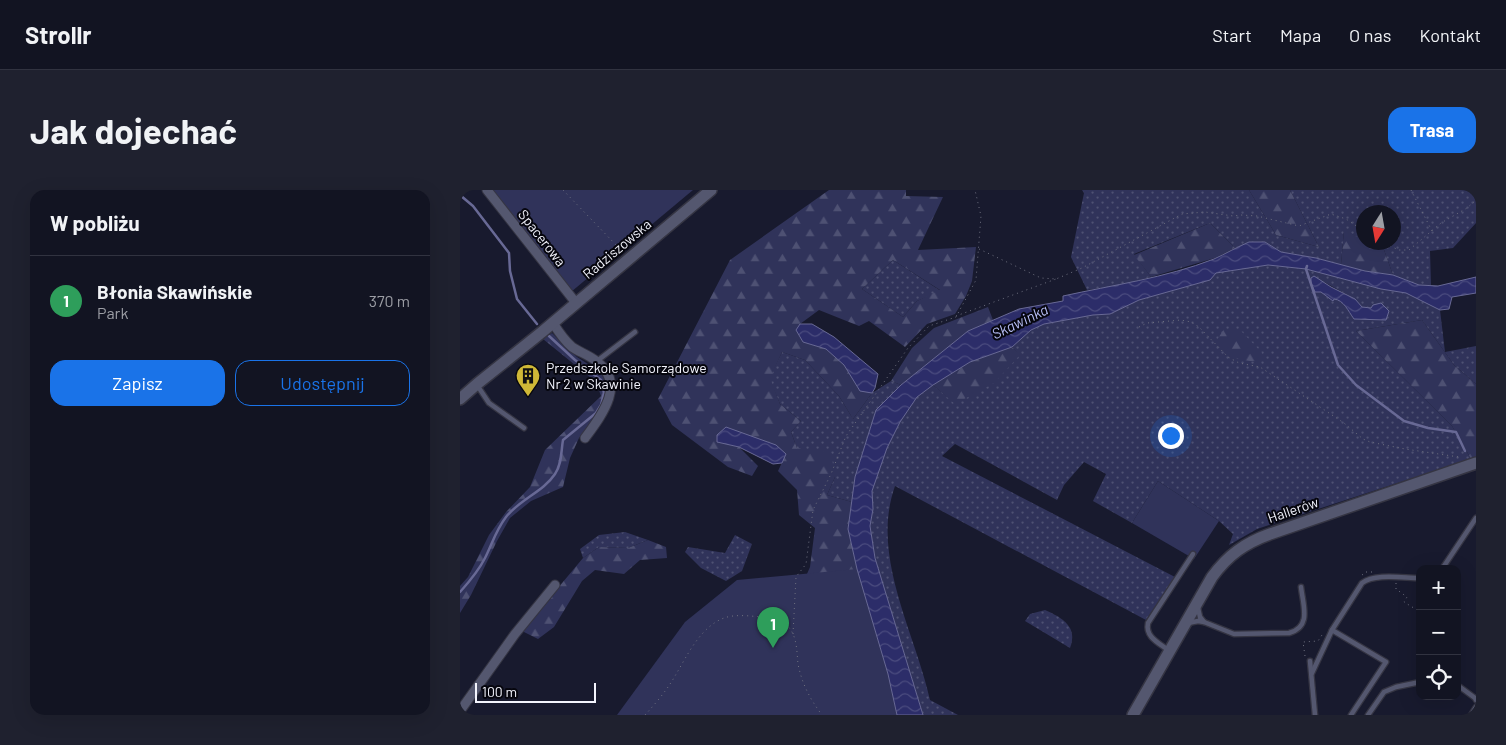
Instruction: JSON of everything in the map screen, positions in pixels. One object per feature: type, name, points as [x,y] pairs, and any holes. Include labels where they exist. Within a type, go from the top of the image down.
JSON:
[{"type":"street","name":"Spacerowa","points":[[487,190],[576,303]]},
{"type":"street","name":"Radziszowska","points":[[460,399],[711,190]]},
{"type":"street","points":[[553,323],[571,346],[597,361],[610,377],[610,395],[603,412],[586,438]]},
{"type":"street","name":"Hallerów","points":[[1133,715],[1212,577],[1236,550],[1256,539],[1475,464]]},
{"type":"street","points":[[460,711],[515,634],[555,584]]},
{"type":"lane","points":[[597,361],[635,332]]},
{"type":"lane","points":[[477,384],[489,403],[524,428]]},
{"type":"lane","points":[[1445,565],[1476,518]]},
{"type":"lane","points":[[1169,651],[1150,635],[1147,629],[1148,623],[1193,554]]},
{"type":"lane","points":[[1312,673],[1332,630],[1365,581],[1376,577],[1416,578]]},
{"type":"lane","points":[[1183,627],[1192,621],[1204,622],[1234,634],[1296,632],[1304,623],[1305,618],[1301,587]]},
{"type":"lane","points":[[1198,601],[1199,612],[1204,622]]},
{"type":"lane","points":[[1332,630],[1386,662],[1351,715]]},
{"type":"lane","points":[[1310,661],[1315,715]]},
{"type":"lane","points":[[1368,715],[1384,692],[1396,687],[1416,683]]},
{"type":"lane","points":[[1461,688],[1476,699]]},
{"type":"lane","points":[[1471,715],[1476,707]]},
{"type":"path","points":[[563,190],[617,246]]},
{"type":"path","points":[[956,317],[976,280],[981,216],[975,190]]},
{"type":"path","points":[[1410,190],[1432,231]]},
{"type":"path","points":[[1401,250],[1408,250],[1441,222],[1467,208],[1476,200]]},
{"type":"path","points":[[822,715],[811,700],[802,682],[793,634],[796,577],[806,564],[813,510],[832,474],[846,436],[908,348],[929,326],[1082,268],[1182,214],[1205,212],[1233,216],[1257,216],[1298,226],[1331,214],[1346,219],[1356,226]]},
{"type":"path","points":[[978,249],[1041,278],[1056,279]]},
{"type":"path","points":[[1139,327],[1147,323],[1181,320],[1191,322],[1199,327],[1228,357],[1238,362],[1260,366],[1344,423],[1363,439],[1405,449],[1458,456],[1475,464]]},
{"type":"path","points":[[1397,578],[1396,589],[1407,596],[1404,602],[1416,609]]},
{"type":"path","points":[[645,715],[665,690],[697,641],[718,621],[729,616],[767,617],[781,620],[793,634]]},
{"type":"green space","points":[[492,190],[693,190],[571,292]]},
{"type":"green space","points":[[829,190],[906,190],[906,196],[943,197],[918,250],[976,247],[972,281],[966,296],[955,314],[927,324],[905,347],[869,321],[859,326],[819,310],[800,324],[803,342],[826,349],[844,365],[860,390],[872,393],[853,419],[839,396],[805,360],[782,352],[770,378],[780,404],[801,421],[791,432],[797,448],[831,452],[835,477],[827,495],[852,502],[848,529],[857,569],[888,674],[897,715],[798,595],[810,567],[815,528],[799,515],[797,490],[778,471],[786,454],[717,442],[739,447],[758,466],[752,476],[728,467],[672,425],[658,399],[730,260]],"holes":[[[893,260],[940,290],[917,301],[903,317],[862,289]]]},
{"type":"green space","points":[[1082,190],[1249,190],[1276,235],[1319,247],[1290,190],[1476,190],[1476,223],[1453,248],[1430,251],[1431,285],[1419,285],[1393,275],[1384,250],[1401,250],[1401,205],[1356,205],[1356,236],[1344,231],[1341,265],[1316,258],[1281,252],[1265,242],[1249,242],[1235,248],[1210,223],[1134,254],[1151,277],[1116,286],[1087,290],[1071,257],[1084,193]]},
{"type":"green space","points":[[1249,190],[1290,190],[1319,247],[1276,235]]},
{"type":"green space","points":[[1210,223],[1235,248],[1215,258],[1151,277],[1134,255]]},
{"type":"green space","points":[[1344,230],[1356,236],[1356,250],[1384,250],[1393,275],[1365,271],[1341,265]]},
{"type":"green space","points":[[893,260],[941,291],[917,301],[903,317],[862,289]]},
{"type":"green space","points":[[1268,265],[1306,269],[1381,289],[1406,293],[1440,310],[1445,352],[1476,346],[1476,384],[1454,365],[1422,320],[1356,331],[1452,426],[1471,459],[1257,529],[1229,545],[1233,534],[1219,521],[1158,481],[1132,523],[1093,501],[1106,474],[1084,462],[1064,485],[1057,500],[955,444],[942,456],[1175,577],[1146,620],[895,486],[889,513],[888,539],[891,567],[898,594],[930,700],[958,715],[923,715],[875,558],[870,526],[873,509],[872,491],[887,448],[900,422],[917,397],[933,385],[955,403],[1019,355],[1012,347],[1031,330],[1044,324],[1093,315],[1110,314],[1139,300],[1210,280],[1216,273]],"holes":[[[1324,282],[1355,299],[1362,307],[1371,308],[1385,320],[1354,319],[1341,301],[1334,298],[1333,301],[1321,292],[1318,292]]]},
{"type":"green space","points":[[988,307],[993,320],[968,331],[901,385],[891,381],[912,348],[934,328]]},
{"type":"green space","points":[[1422,320],[1454,365],[1476,384],[1476,457],[1471,459],[1452,426],[1356,331]]},
{"type":"green space","points":[[1224,329],[1241,331],[1262,353],[1258,362],[1239,359],[1231,355],[1217,340]]},
{"type":"green space","points":[[552,333],[577,357],[600,372],[608,385],[608,401],[579,438],[570,458],[563,487],[531,501],[510,518],[460,613],[460,586],[468,577],[489,535],[506,512],[530,487],[545,450],[601,396],[596,382],[543,339]]},
{"type":"green space","points":[[1012,347],[1020,355],[994,383],[955,404],[933,385],[970,362]]},
{"type":"green space","points":[[782,352],[805,360],[839,396],[853,419],[872,393],[891,381],[901,385],[876,410],[855,477],[852,502],[827,495],[835,477],[797,448],[791,432],[801,421],[780,404],[769,378]]},
{"type":"green space","points":[[1158,481],[1219,521],[1194,559],[1132,523]]},
{"type":"green space","points":[[625,532],[648,540],[628,548],[599,547],[583,558],[580,549],[599,535]]},
{"type":"green space","points":[[735,535],[752,544],[742,571],[726,581],[701,568],[685,552],[688,547],[725,553]]},
{"type":"green space","points":[[648,540],[666,547],[667,558],[640,560],[624,574],[595,570],[582,581],[554,627],[538,639],[522,631],[583,558],[599,547],[628,548]]},
{"type":"green space","points":[[857,569],[888,674],[897,715],[617,715],[685,622],[737,580]]},
{"type":"green space","points":[[1045,610],[1058,616],[1067,624],[1072,634],[1070,648],[1025,621],[1030,614]]},
{"type":"water","name":"Skawinka","points":[[1249,242],[1265,242],[1281,252],[1316,258],[1365,271],[1393,275],[1419,285],[1438,286],[1476,277],[1476,293],[1452,297],[1449,309],[1440,310],[1406,293],[1381,289],[1306,269],[1268,265],[1216,273],[1210,280],[1139,300],[1110,314],[1093,315],[1044,324],[1031,330],[1012,347],[970,362],[933,385],[917,397],[900,422],[887,448],[872,491],[873,509],[870,526],[875,558],[923,715],[897,715],[888,674],[857,569],[848,529],[855,477],[876,410],[901,385],[968,331],[1019,309],[1063,301],[1063,296],[1158,276],[1195,266]]},
{"type":"water","points":[[1314,276],[1355,299],[1362,307],[1371,308],[1373,305],[1381,303],[1389,311],[1386,320],[1354,319],[1341,301],[1334,299],[1333,301],[1321,292],[1315,292],[1311,283],[1311,278]]},
{"type":"water","points":[[800,324],[812,324],[834,337],[878,374],[872,393],[860,391],[844,365],[826,349],[803,342],[796,330]]},
{"type":"water","points":[[726,427],[776,445],[786,454],[782,463],[773,464],[739,447],[717,442],[717,435]]},
{"type":"waterway","points":[[460,195],[473,206],[509,253],[510,271],[517,299],[537,324]]},
{"type":"waterway","points":[[1307,266],[1306,269],[1338,365],[1356,385],[1404,421],[1428,428],[1456,432],[1465,451]]},
{"type":"waterway","points":[[460,592],[483,562],[506,517],[518,505],[544,486],[555,474],[560,462],[563,440],[596,413],[601,405],[604,393],[601,380],[575,360],[549,336]]},
{"type":"place","name":"Przedszkole Samorządowe Nr 2 w Skawinie","points":[[528,397]]},
{"type":"place","name":"Błonia Skawińskie","points":[[773,648]]}]
